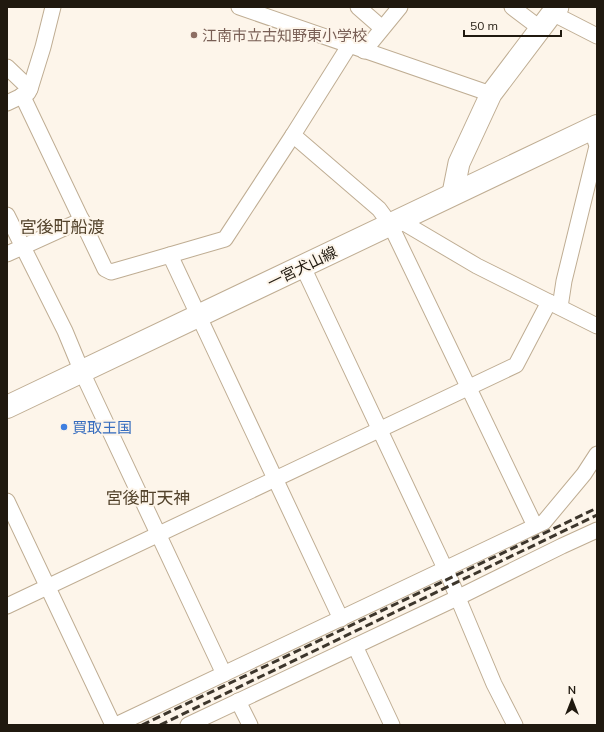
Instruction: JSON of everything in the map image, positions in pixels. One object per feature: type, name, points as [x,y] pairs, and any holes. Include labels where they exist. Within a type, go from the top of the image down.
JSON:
[{"type":"main road","name":"一宮犬山線","points":[[7,407],[594,127]]},
{"type":"street","points":[[7,103],[26,92],[43,47],[53,7]]},
{"type":"street","points":[[239,7],[491,94]]},
{"type":"street","points":[[358,7],[382,28]]},
{"type":"street","points":[[364,51],[400,7]]},
{"type":"street","points":[[512,7],[550,16],[597,36]]},
{"type":"street","points":[[453,193],[459,163],[491,94],[550,16]]},
{"type":"street","points":[[7,67],[26,92],[105,269],[111,272],[225,239],[349,46]]},
{"type":"street","points":[[7,606],[276,480],[516,365],[554,305],[564,281],[597,146],[594,127]]},
{"type":"street","points":[[293,135],[394,222],[477,266],[597,326]]},
{"type":"street","points":[[7,215],[65,331],[82,372],[224,674]]},
{"type":"street","points":[[7,254],[82,220]]},
{"type":"street","points":[[394,222],[469,388],[535,526]]},
{"type":"street","points":[[170,255],[341,619]]},
{"type":"street","points":[[303,267],[446,569],[494,684],[515,725]]},
{"type":"street","points":[[7,500],[115,725],[544,522],[584,474],[597,454]]},
{"type":"street","points":[[188,725],[597,530]]},
{"type":"street","points":[[355,646],[392,725]]},
{"type":"street","points":[[238,701],[250,725]]},
{"type":"railway","points":[[142,725],[597,508]]},
{"type":"railway","points":[[160,725],[597,515]]},
{"type":"place","name":"江南市立古知野東小学校","points":[[194,35]]},
{"type":"place","name":"買取王国","points":[[64,427]]},
{"type":"district","name":"宮後町船渡","points":[[62,226]]},
{"type":"district","name":"宮後町天神","points":[[148,497]]}]
